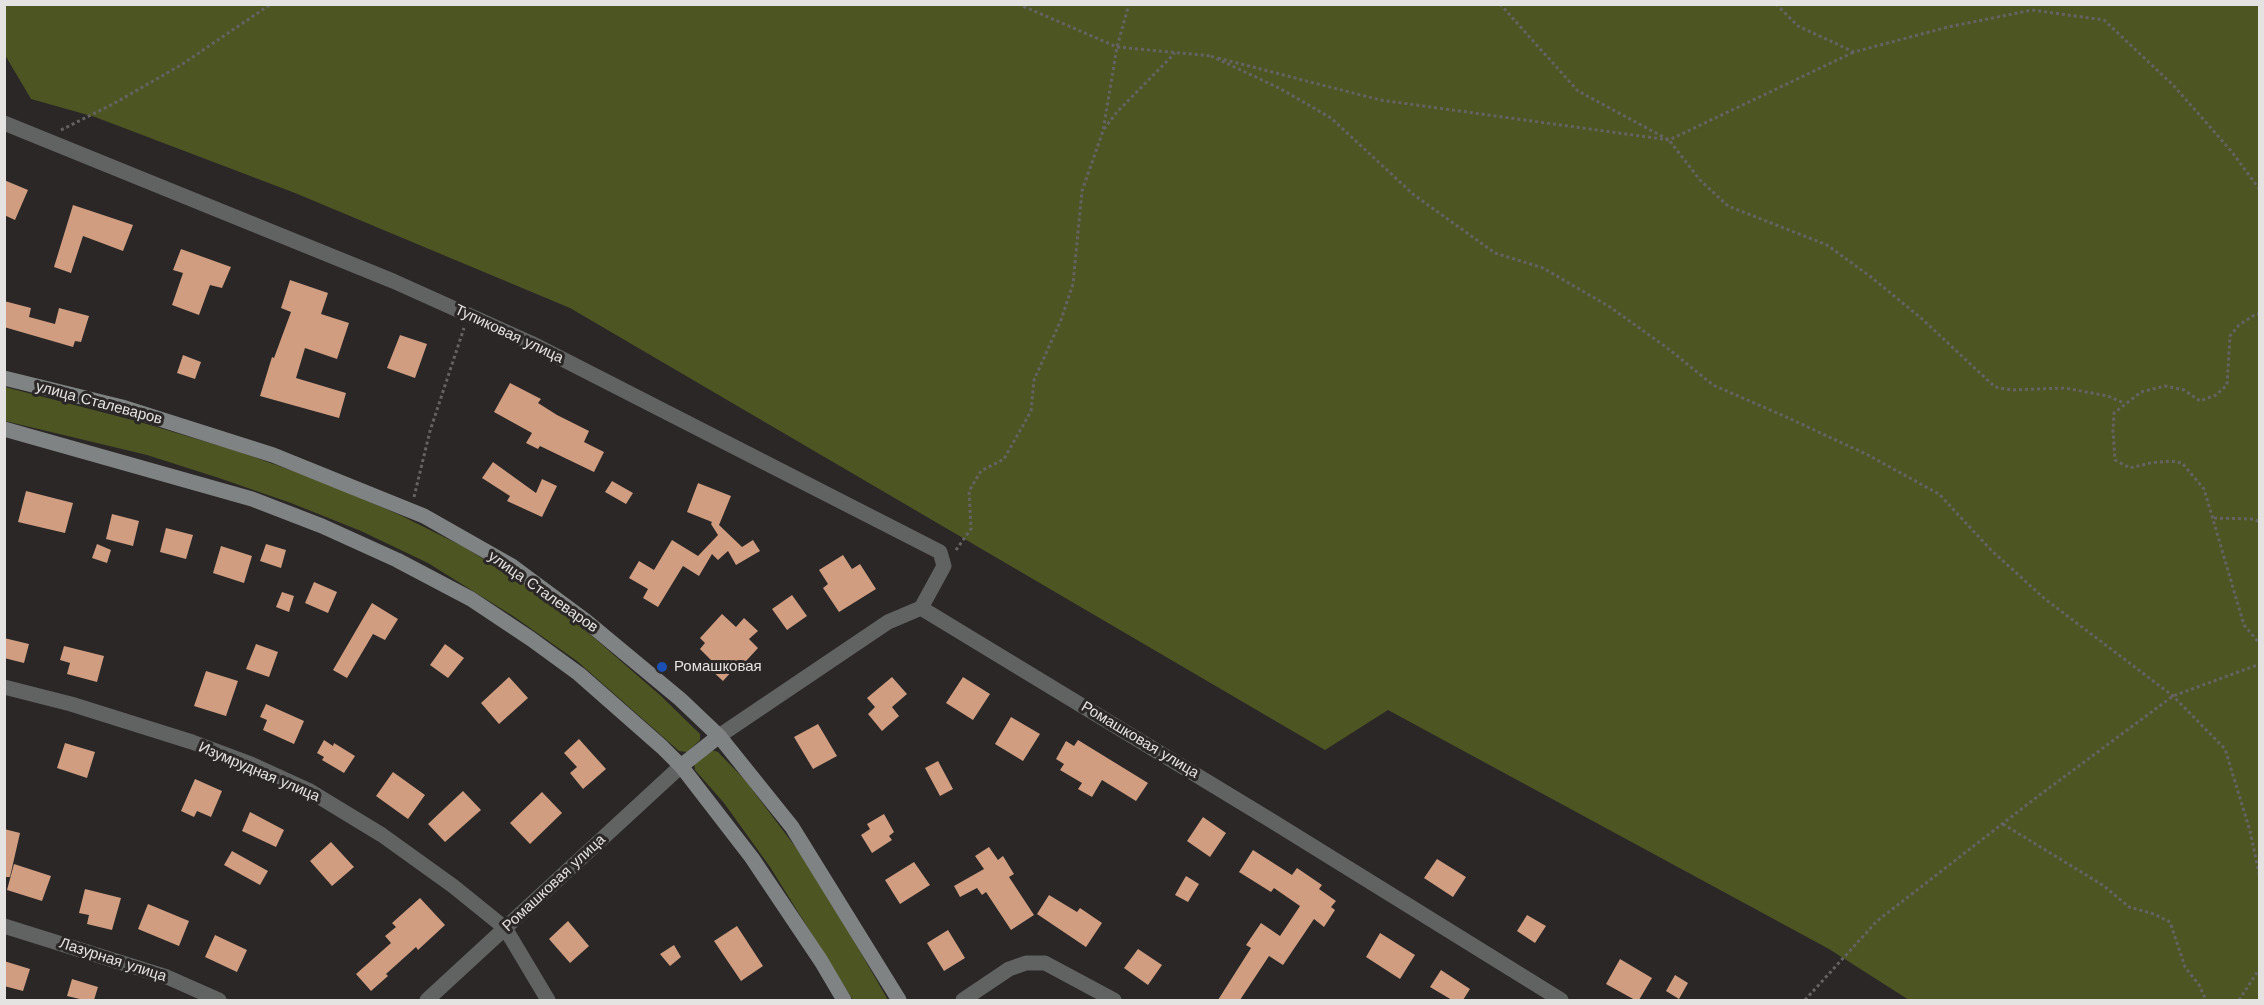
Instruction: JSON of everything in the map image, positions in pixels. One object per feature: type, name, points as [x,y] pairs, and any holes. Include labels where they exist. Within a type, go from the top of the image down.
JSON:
[{"type":"main road","name":"улица Сталеваров","points":[[4,378],[122,407],[273,455],[424,516],[512,566],[586,621],[680,699],[719,736],[792,826],[899,1000]]},
{"type":"main road","points":[[4,429],[252,500],[322,526],[397,560],[471,599],[531,639],[579,674],[681,766],[752,858],[821,961],[844,1000]]},
{"type":"main road","points":[[681,766],[719,736]]},
{"type":"street","name":"Тупиковая улица","points":[[4,123],[393,281],[531,343],[940,552],[944,566]]},
{"type":"street","points":[[719,736],[888,622],[921,609],[944,566]]},
{"type":"street","name":"Ромашковая улица","points":[[921,609],[1282,827],[1561,1000]]},
{"type":"street","name":"Изумрудная улица","points":[[4,687],[70,704],[192,742],[251,764],[308,790],[382,835],[453,886],[505,928],[548,1000]]},
{"type":"street","name":"Ромашковая улица","points":[[427,1000],[681,766]]},
{"type":"street","name":"Лазурная улица","points":[[4,926],[167,977],[219,1000]]},
{"type":"street","points":[[963,1000],[1009,969],[1026,963],[1045,963],[1114,1000]]},
{"type":"path","points":[[39,137],[72,126],[113,104],[181,65],[271,4]]},
{"type":"path","points":[[1018,4],[1118,47],[1211,56],[1380,100],[1669,140],[1854,52],[1948,27],[2032,10],[2104,20],[2174,86],[2232,152],[2259,190]]},
{"type":"path","points":[[944,566],[971,529],[969,491],[981,471],[1004,459],[1031,411],[1034,380],[1061,320],[1073,284],[1082,191],[1103,130],[1118,47],[1129,4]]},
{"type":"path","points":[[1500,4],[1578,91],[1669,140],[1700,180],[1728,206],[1827,244],[1921,318],[1995,387],[2011,390],[2064,388],[2108,396],[2124,403]]},
{"type":"path","points":[[1776,4],[1798,26],[1854,52]]},
{"type":"path","points":[[1103,130],[1117,112],[1176,52]]},
{"type":"path","points":[[1211,56],[1279,88],[1330,118],[1414,195],[1495,253],[1543,268],[1610,308],[1670,350],[1713,385],[1868,455],[1939,494],[1991,550],[2045,599],[2173,696],[2225,749],[2250,831],[2259,878]]},
{"type":"path","points":[[2259,314],[2239,325],[2230,336],[2227,386],[2216,395],[2200,401],[2184,390],[2165,386],[2141,392],[2114,413],[2115,460],[2130,468],[2150,463],[2171,461],[2182,463],[2204,489],[2244,625],[2259,644]]},
{"type":"path","points":[[411,510],[430,431],[458,350],[467,315]]},
{"type":"path","points":[[2214,518],[2253,519],[2259,522]]},
{"type":"path","points":[[1805,1000],[1878,921],[2173,696],[2259,664]]},
{"type":"path","points":[[2003,824],[2104,886],[2129,907],[2154,914],[2170,922],[2185,968],[2199,985],[2206,1000]]},
{"type":"path","points":[[2239,1000],[2259,968]]},
{"type":"green space","points":[[5,4],[2259,5],[2259,1000],[1909,1000],[1829,949],[1388,710],[1325,750],[570,308],[295,193],[95,117],[31,99],[5,55]]},
{"type":"green space","points":[[5,387],[140,422],[240,452],[329,484],[402,516],[462,546],[531,588],[592,636],[661,696],[700,734],[700,740],[687,752],[679,751],[577,661],[513,616],[428,563],[361,531],[219,478],[147,455],[5,421]]},
{"type":"green space","points":[[709,749],[718,752],[745,780],[800,853],[888,1000],[853,1000],[770,867],[724,803],[695,770],[694,761]]},
{"type":"building","points":[[4,180],[28,190],[15,220],[4,215]]},
{"type":"building","points":[[73,205],[133,225],[123,251],[83,236],[71,273],[54,267]]},
{"type":"building","points":[[181,249],[231,267],[222,288],[210,285],[199,315],[172,305],[183,273],[173,270]]},
{"type":"building","points":[[290,280],[328,293],[321,314],[349,323],[337,359],[305,348],[296,378],[346,393],[339,418],[260,396],[272,357],[274,358],[291,312],[281,308]]},
{"type":"building","points":[[4,301],[31,308],[29,317],[55,324],[59,308],[89,316],[81,342],[75,341],[73,347],[4,327]]},
{"type":"building","points":[[400,335],[427,344],[415,378],[387,368]]},
{"type":"building","points":[[183,355],[201,362],[195,379],[177,373]]},
{"type":"building","points":[[510,383],[541,399],[538,403],[557,415],[589,431],[584,442],[604,452],[594,472],[540,446],[538,449],[526,443],[532,433],[494,412]]},
{"type":"building","points":[[493,462],[536,493],[542,479],[557,486],[542,517],[507,501],[510,496],[482,478]]},
{"type":"building","points":[[612,481],[633,493],[626,504],[605,492]]},
{"type":"building","points":[[698,483],[731,496],[719,525],[742,547],[753,540],[760,551],[736,565],[728,551],[718,560],[712,554],[699,576],[683,566],[658,607],[643,598],[648,589],[629,578],[639,561],[654,570],[672,540],[698,556],[718,535],[712,522],[687,512]]},
{"type":"building","points":[[26,491],[73,503],[65,533],[18,522]]},
{"type":"building","points":[[112,514],[139,521],[133,546],[106,539]]},
{"type":"building","points":[[166,528],[193,535],[186,559],[160,552]]},
{"type":"building","points":[[97,544],[111,550],[107,563],[92,558]]},
{"type":"building","points":[[266,544],[286,550],[281,568],[260,561]]},
{"type":"building","points":[[221,546],[252,556],[244,583],[213,573]]},
{"type":"building","points":[[843,555],[852,569],[860,564],[876,589],[839,612],[823,588],[828,584],[819,570]]},
{"type":"building","points":[[314,582],[337,592],[328,613],[305,603]]},
{"type":"building","points":[[282,592],[294,596],[289,612],[276,607]]},
{"type":"building","points":[[792,595],[807,616],[787,630],[772,609]]},
{"type":"building","points":[[372,603],[398,619],[385,640],[373,634],[347,678],[333,670]]},
{"type":"building","points":[[722,614],[736,627],[744,618],[758,631],[749,639],[758,648],[736,672],[733,670],[723,681],[710,669],[715,664],[700,649],[705,643],[700,638]]},
{"type":"building","points":[[4,638],[29,644],[24,663],[4,658]]},
{"type":"building","points":[[256,644],[278,652],[269,677],[246,669]]},
{"type":"building","points":[[445,644],[464,658],[448,678],[430,665]]},
{"type":"building","points":[[64,646],[104,656],[97,682],[67,674],[70,663],[60,660]]},
{"type":"building","points":[[206,671],[238,681],[226,716],[194,706]]},
{"type":"building","points":[[509,677],[528,698],[499,724],[481,703]]},
{"type":"building","points":[[892,677],[907,694],[892,707],[899,716],[882,731],[868,714],[875,707],[867,698]]},
{"type":"building","points":[[963,677],[990,694],[973,720],[946,703]]},
{"type":"building","points":[[266,704],[304,721],[294,744],[263,730],[267,720],[260,717]]},
{"type":"building","points":[[1011,717],[1040,734],[1023,761],[995,744]]},
{"type":"building","points":[[818,724],[837,756],[813,769],[794,737]]},
{"type":"building","points":[[579,739],[606,769],[583,789],[570,773],[577,767],[564,753]]},
{"type":"building","points":[[324,740],[333,746],[334,743],[355,756],[344,773],[322,760],[324,757],[317,753]]},
{"type":"building","points":[[1078,740],[1148,783],[1136,801],[1102,780],[1092,797],[1078,789],[1082,783],[1060,770],[1064,764],[1056,759],[1066,741],[1074,746]]},
{"type":"building","points":[[65,743],[95,752],[87,778],[57,768]]},
{"type":"building","points":[[938,761],[953,789],[940,796],[925,768]]},
{"type":"building","points":[[393,772],[425,795],[408,819],[376,796]]},
{"type":"building","points":[[195,779],[222,791],[211,817],[197,811],[194,817],[181,811]]},
{"type":"building","points":[[463,791],[481,810],[445,842],[428,824]]},
{"type":"building","points":[[542,792],[562,813],[530,844],[510,823]]},
{"type":"building","points":[[250,812],[284,830],[276,847],[242,831]]},
{"type":"building","points":[[884,814],[894,832],[889,836],[892,840],[872,853],[861,835],[870,829],[867,824]]},
{"type":"building","points":[[1203,817],[1226,833],[1210,857],[1187,841]]},
{"type":"building","points":[[4,829],[20,833],[10,877],[4,877]]},
{"type":"building","points":[[331,842],[354,867],[332,886],[310,861]]},
{"type":"building","points":[[989,847],[998,860],[1003,856],[1014,874],[1009,877],[1034,915],[1011,930],[986,892],[982,895],[977,888],[960,897],[954,886],[984,869],[975,856]]},
{"type":"building","points":[[1253,850],[1292,875],[1297,868],[1322,885],[1319,889],[1336,901],[1331,907],[1335,910],[1324,927],[1314,919],[1283,965],[1269,956],[1240,1000],[1218,1000],[1251,948],[1246,945],[1261,923],[1280,936],[1300,906],[1274,888],[1271,892],[1239,872]]},
{"type":"building","points":[[232,851],[268,871],[260,885],[224,865]]},
{"type":"building","points":[[1437,859],[1466,877],[1453,897],[1424,878]]},
{"type":"building","points":[[914,862],[930,885],[900,904],[885,880]]},
{"type":"building","points":[[14,864],[51,876],[42,901],[7,890]]},
{"type":"building","points":[[1186,876],[1199,884],[1188,902],[1175,895]]},
{"type":"building","points":[[85,889],[121,898],[112,930],[87,924],[89,915],[79,913]]},
{"type":"building","points":[[1049,895],[1077,912],[1080,908],[1102,923],[1086,947],[1037,914]]},
{"type":"building","points":[[420,898],[445,925],[418,950],[416,947],[371,991],[356,974],[391,943],[385,936],[396,927],[392,923]]},
{"type":"building","points":[[148,904],[189,921],[179,946],[138,929]]},
{"type":"building","points":[[1527,915],[1546,926],[1535,943],[1517,931]]},
{"type":"building","points":[[568,921],[589,946],[570,963],[549,939]]},
{"type":"building","points":[[737,926],[763,966],[741,981],[714,941]]},
{"type":"building","points":[[948,930],[965,958],[944,971],[927,943]]},
{"type":"building","points":[[1380,933],[1415,955],[1400,979],[1366,957]]},
{"type":"building","points":[[215,935],[247,950],[237,972],[205,957]]},
{"type":"building","points":[[674,945],[681,957],[670,966],[660,954]]},
{"type":"building","points":[[1138,949],[1162,965],[1148,985],[1124,968]]},
{"type":"building","points":[[1620,959],[1652,978],[1639,1000],[1606,984]]},
{"type":"building","points":[[4,961],[30,969],[23,991],[4,986]]},
{"type":"building","points":[[1441,970],[1470,989],[1463,1000],[1452,1000],[1430,987]]},
{"type":"building","points":[[1675,975],[1688,983],[1679,999],[1666,991]]},
{"type":"building","points":[[72,979],[98,987],[94,1000],[67,996]]},
{"type":"place","name":"Ромашковая","points":[[662,667]]}]
